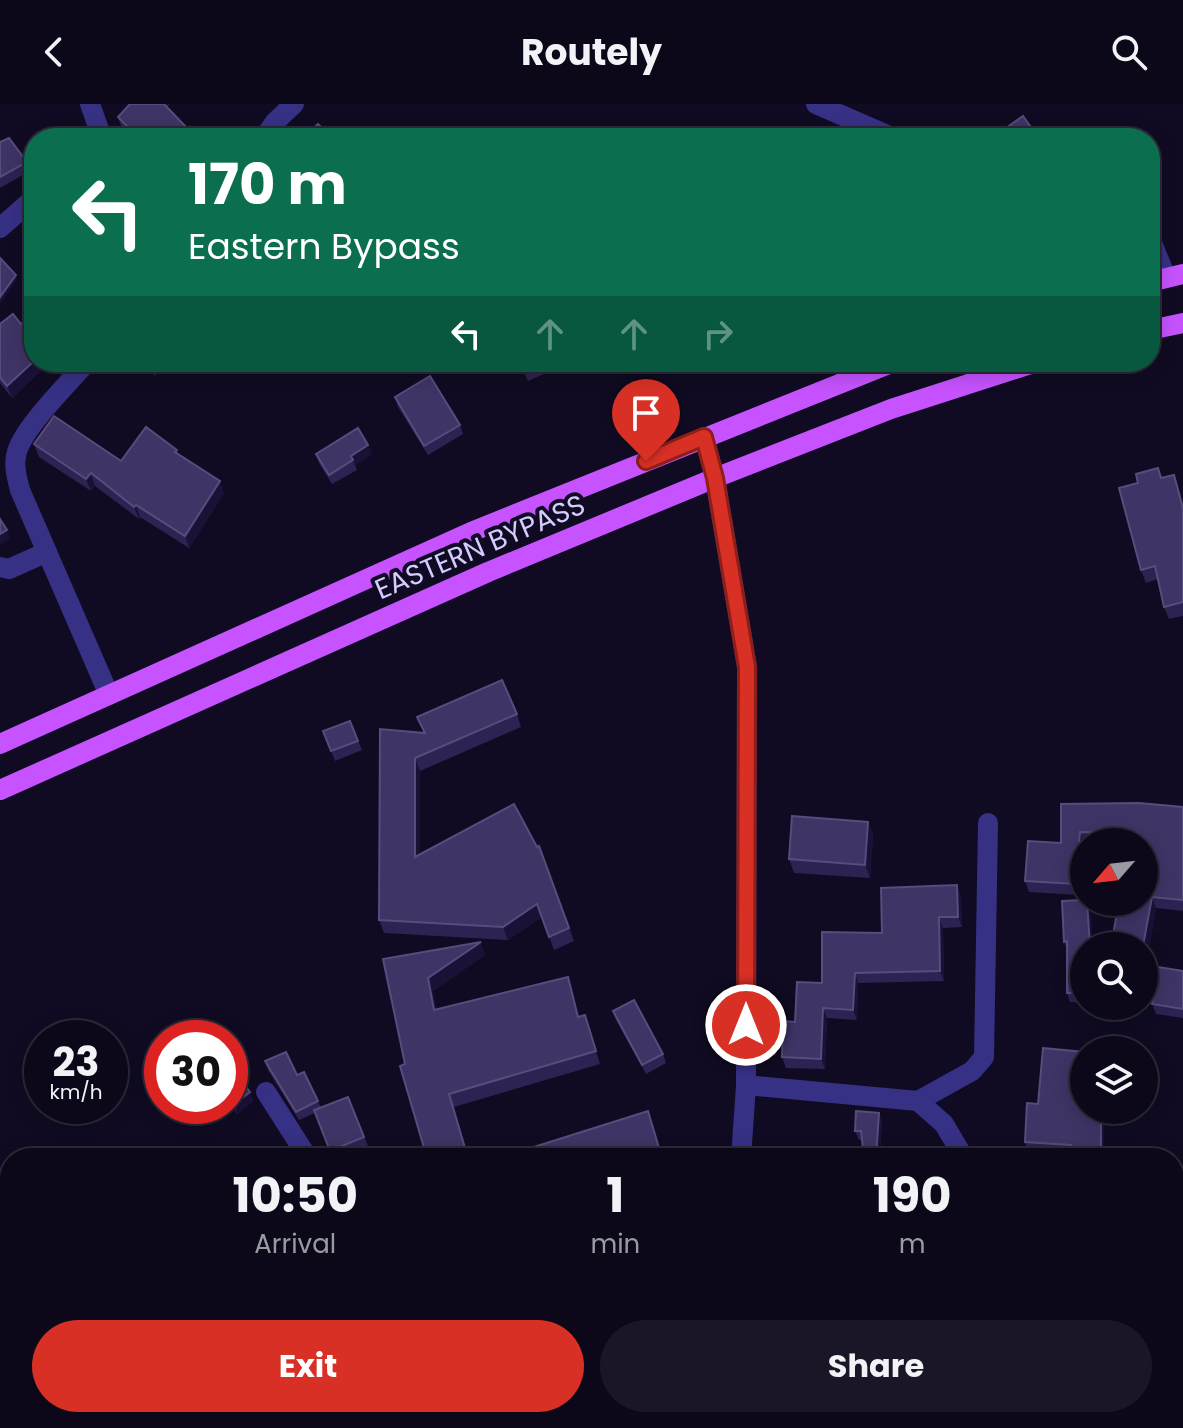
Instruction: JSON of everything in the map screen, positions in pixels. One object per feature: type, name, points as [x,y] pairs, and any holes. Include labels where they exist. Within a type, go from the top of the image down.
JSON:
[{"type":"main road","points":[[1160,328],[1183,323]]},
{"type":"main road","name":"EASTERN BYPASS","points":[[0,744],[471,532],[869,372]]},
{"type":"main road","name":"EASTERN BYPASS","points":[[0,790],[488,572],[891,409],[1006,372]]},
{"type":"street","points":[[90,104],[98,128]]},
{"type":"street","points":[[271,128],[294,104]]},
{"type":"street","points":[[816,104],[871,128]]},
{"type":"street","points":[[0,228],[24,207]]},
{"type":"street","points":[[79,372],[25,435],[16,453],[16,470],[20,490],[109,695]]},
{"type":"street","points":[[704,437],[715,478],[747,667],[746,1085],[742,1148]]},
{"type":"street","points":[[0,567],[9,569],[47,552]]},
{"type":"street","points":[[746,1085],[918,1101],[972,1071],[984,1057],[988,823]]},
{"type":"street","points":[[266,1092],[302,1148]]},
{"type":"street","points":[[918,1101],[944,1124],[958,1148]]},
{"type":"building","points":[[130,104],[164,104],[187,128],[128,128],[118,117]]},
{"type":"building","points":[[1023,116],[1032,128],[1006,128]]},
{"type":"building","points":[[9,138],[24,158],[24,164],[0,177],[0,142]]},
{"type":"building","points":[[0,258],[16,275],[0,297]]},
{"type":"building","points":[[13,314],[21,324],[24,321],[24,370],[7,386],[0,377],[0,324]]},
{"type":"building","points":[[430,376],[460,425],[424,446],[395,397]]},
{"type":"building","points":[[54,416],[121,461],[146,427],[177,450],[175,452],[220,481],[185,536],[136,505],[134,507],[91,473],[86,479],[34,444]]},
{"type":"building","points":[[358,428],[368,445],[351,456],[353,460],[329,475],[316,454]]},
{"type":"building","points":[[1158,468],[1161,478],[1174,475],[1183,508],[1183,602],[1164,607],[1155,566],[1141,570],[1119,488],[1138,483],[1136,474]]},
{"type":"building","points":[[0,519],[7,530],[0,534]]},
{"type":"building","points":[[502,680],[517,714],[415,758],[415,857],[514,804],[539,846],[569,928],[549,937],[537,904],[503,927],[379,920],[380,729],[425,733],[417,717]]},
{"type":"building","points":[[350,721],[358,741],[331,751],[323,731]]},
{"type":"building","points":[[1139,803],[1183,807],[1183,900],[1158,898],[1158,828],[1070,828],[1070,884],[1025,881],[1028,841],[1061,843],[1061,804]]},
{"type":"building","points":[[792,816],[868,822],[865,865],[789,859]]},
{"type":"building","points":[[957,885],[958,917],[939,917],[940,971],[855,973],[853,1010],[823,1008],[821,1059],[782,1057],[783,1021],[795,1022],[797,982],[822,983],[822,932],[882,933],[881,888]]},
{"type":"building","points":[[1062,901],[1070,901],[1070,916],[1088,916],[1089,932],[1070,932],[1070,993],[1067,993],[1067,941],[1064,942]]},
{"type":"building","points":[[1116,916],[1149,916],[1146,932],[1114,932]]},
{"type":"building","points":[[481,942],[428,978],[434,1010],[568,977],[578,1017],[585,1015],[596,1051],[449,1094],[465,1148],[424,1148],[400,1066],[405,1064],[383,959]]},
{"type":"building","points":[[1158,967],[1183,971],[1183,1009],[1158,1005]]},
{"type":"building","points":[[634,1000],[663,1054],[642,1065],[613,1011]]},
{"type":"building","points":[[1043,1048],[1070,1051],[1070,1124],[1101,1124],[1101,1148],[1025,1142],[1027,1103],[1038,1104]]},
{"type":"building","points":[[286,1052],[297,1075],[304,1072],[318,1101],[296,1112],[265,1061]]},
{"type":"building","points":[[348,1097],[364,1137],[337,1148],[329,1148],[314,1110]]},
{"type":"building","points":[[648,1111],[659,1148],[531,1148]]},
{"type":"building","points":[[856,1111],[879,1113],[877,1148],[863,1148],[861,1131],[855,1131]]},
{"type":"route","points":[[646,461],[704,437],[715,478],[746,647],[746,1025]]}]
